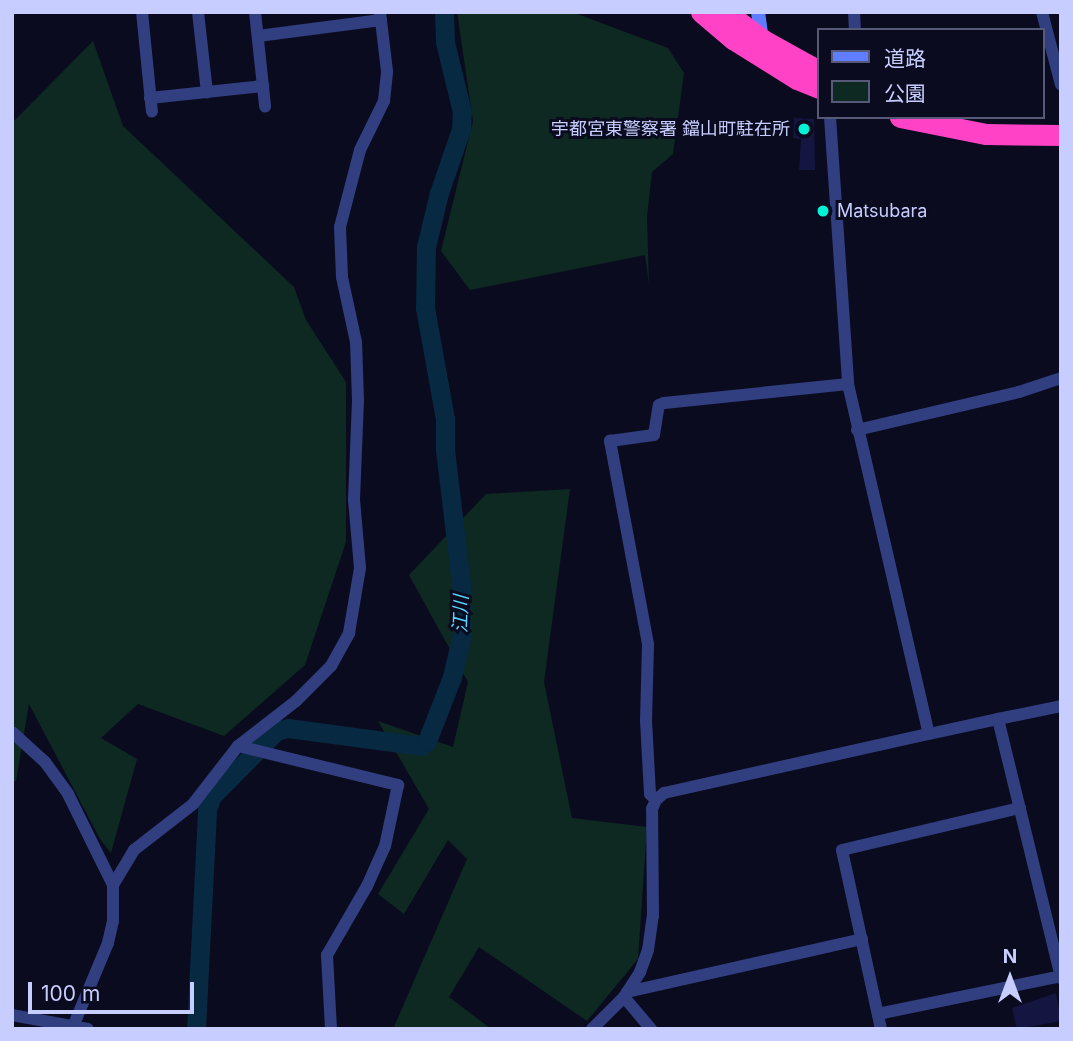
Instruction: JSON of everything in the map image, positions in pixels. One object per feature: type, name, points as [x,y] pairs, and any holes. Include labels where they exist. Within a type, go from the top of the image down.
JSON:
[{"type":"highway","points":[[701,12],[760,47],[818,88]]},
{"type":"highway","points":[[726,12],[760,47],[818,71]]},
{"type":"highway","points":[[910,119],[986,134],[1061,135]]},
{"type":"highway","points":[[979,119],[1013,123],[1061,122]]},
{"type":"street","points":[[142,12],[152,113]]},
{"type":"street","points":[[198,12],[206,92]]},
{"type":"street","points":[[256,12],[265,106]]},
{"type":"street","points":[[758,12],[760,47]]},
{"type":"street","points":[[1042,12],[1061,85]]},
{"type":"street","points":[[113,885],[134,850],[193,803],[238,746],[296,701],[331,666],[349,633],[360,569],[354,500],[358,401],[356,342],[342,277],[340,227],[360,150],[384,102],[387,71],[380,16],[258,36]]},
{"type":"street","points":[[150,98],[262,86]]},
{"type":"street","points":[[830,119],[848,384],[929,734]]},
{"type":"street","points":[[857,430],[1019,392],[1061,378]]},
{"type":"street","points":[[656,800],[650,794],[646,721],[648,644],[610,441],[654,435],[659,405],[664,403],[848,384]]},
{"type":"street","points":[[592,1029],[626,995],[644,961],[653,916],[652,809],[656,800],[664,793],[1061,706]]},
{"type":"street","points":[[878,1014],[1061,977],[998,719]]},
{"type":"street","points":[[12,732],[45,762],[68,794],[113,885],[113,921],[108,943],[72,1028]]},
{"type":"street","points":[[238,746],[398,785],[384,846],[366,886],[327,955],[331,1029]]},
{"type":"street","points":[[881,1029],[842,849],[1020,808]]},
{"type":"street","points":[[626,995],[862,939]]},
{"type":"street","points":[[626,995],[651,1029]]},
{"type":"street","points":[[12,1015],[88,1029]]},
{"type":"green space","points":[[457,12],[572,12],[668,48],[684,73],[673,154],[652,172],[647,217],[649,284],[645,255],[470,290],[441,251],[473,121]]},
{"type":"green space","points":[[93,41],[123,126],[294,287],[306,320],[346,382],[346,542],[305,665],[224,736],[138,704],[101,738],[137,759],[111,853],[100,839],[29,704],[16,781],[12,782],[12,123]]},
{"type":"green space","points":[[570,489],[544,682],[572,818],[647,827],[638,959],[587,1021],[479,947],[449,997],[491,1029],[393,1029],[467,859],[448,840],[404,914],[378,894],[429,809],[378,721],[453,747],[468,682],[409,575],[486,494]]},
{"type":"building","points":[[794,118],[814,119],[815,170],[799,170],[801,139],[793,138]]},
{"type":"building","points":[[1056,993],[1061,1021],[1017,1029],[1012,1008]]},
{"type":"waterway","name":"江川","points":[[196,1029],[207,809],[212,796],[276,731],[288,728],[421,746],[427,741],[452,677],[462,634],[462,592],[445,450],[445,419],[425,308],[426,247],[439,193],[461,129],[462,112],[445,42],[444,12]]},
{"type":"place","name":"宇都宮東警察署 鐺山町駐在所","points":[[804,129]]},
{"type":"place","name":"Matsubara","points":[[823,211]]}]
